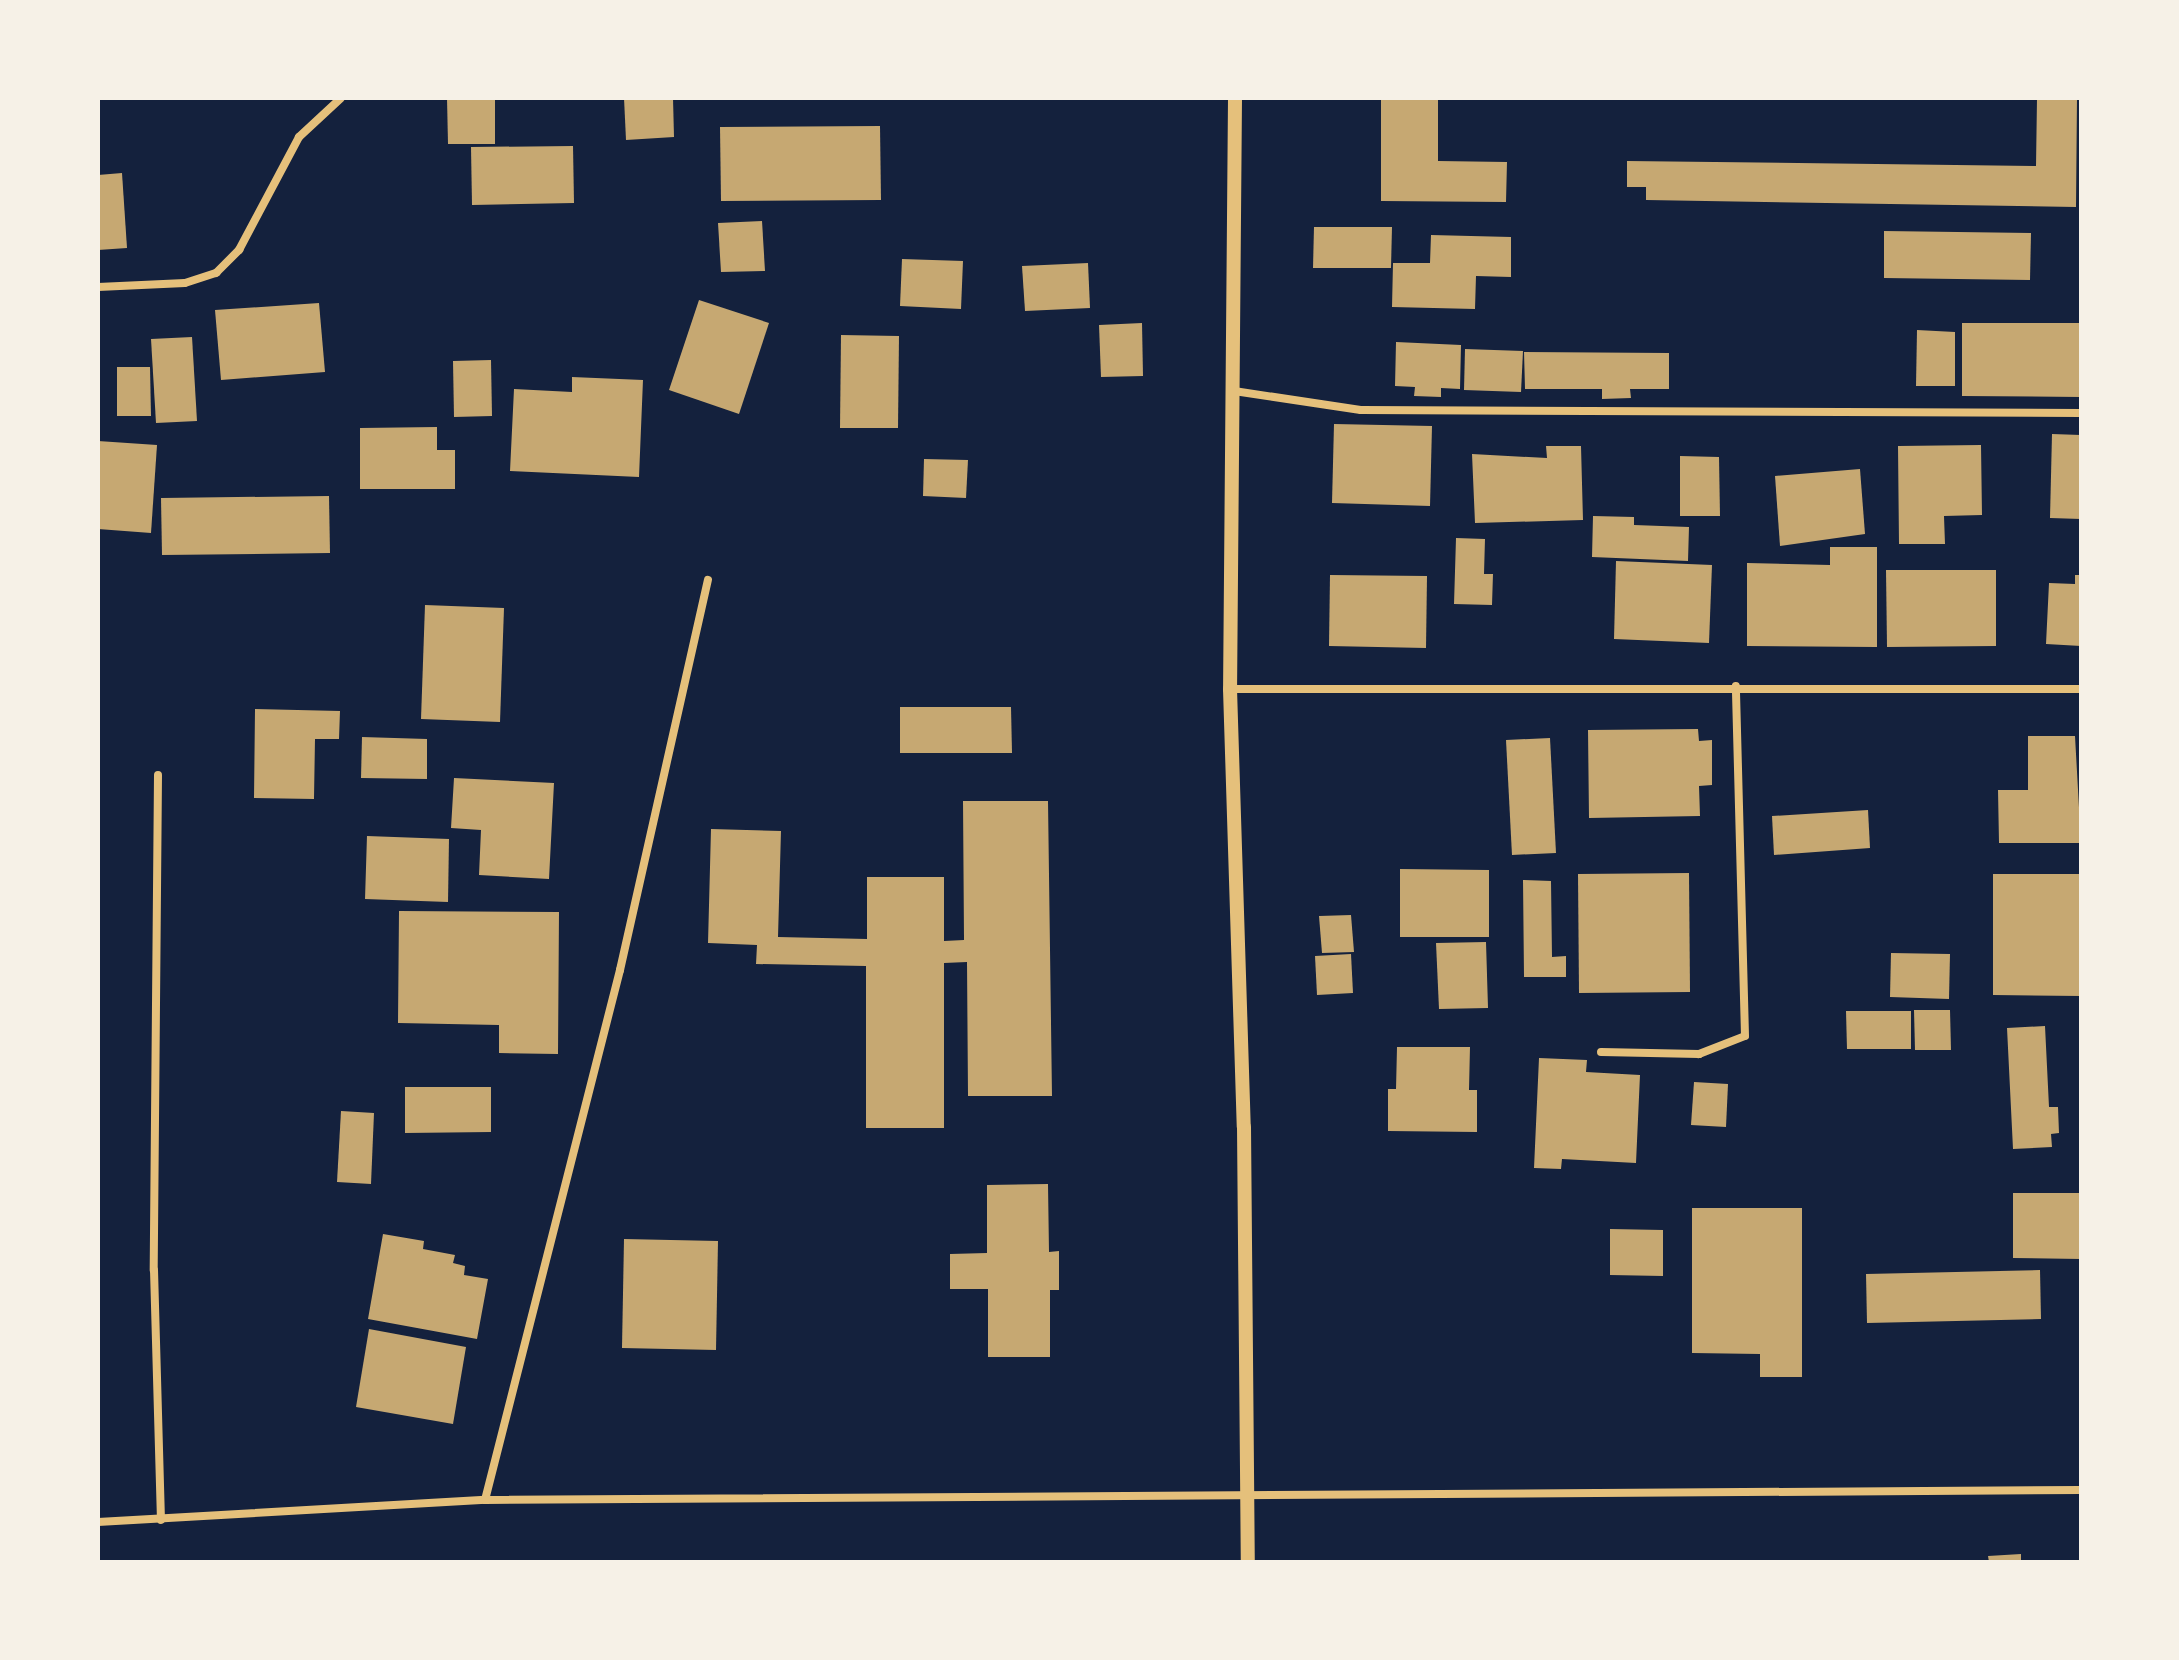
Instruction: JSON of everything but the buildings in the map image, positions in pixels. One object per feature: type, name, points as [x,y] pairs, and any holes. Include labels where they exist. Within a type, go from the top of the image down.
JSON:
[{"type":"street","points":[[98,287],[185,283],[216,273],[239,250],[299,137],[341,98]]},
{"type":"street","points":[[1235,98],[1230,689],[1244,1127],[1248,1562]]},
{"type":"street","points":[[1234,391],[1361,410],[2081,413]]},
{"type":"street","points":[[485,1500],[620,970],[708,580]]},
{"type":"street","points":[[1230,689],[1736,686],[2081,689]]},
{"type":"street","points":[[1601,1052],[1699,1054],[1745,1036],[1736,686]]},
{"type":"street","points":[[158,775],[154,1270],[161,1520]]},
{"type":"street","points":[[98,1522],[485,1500],[1247,1498],[2081,1490]]}]
